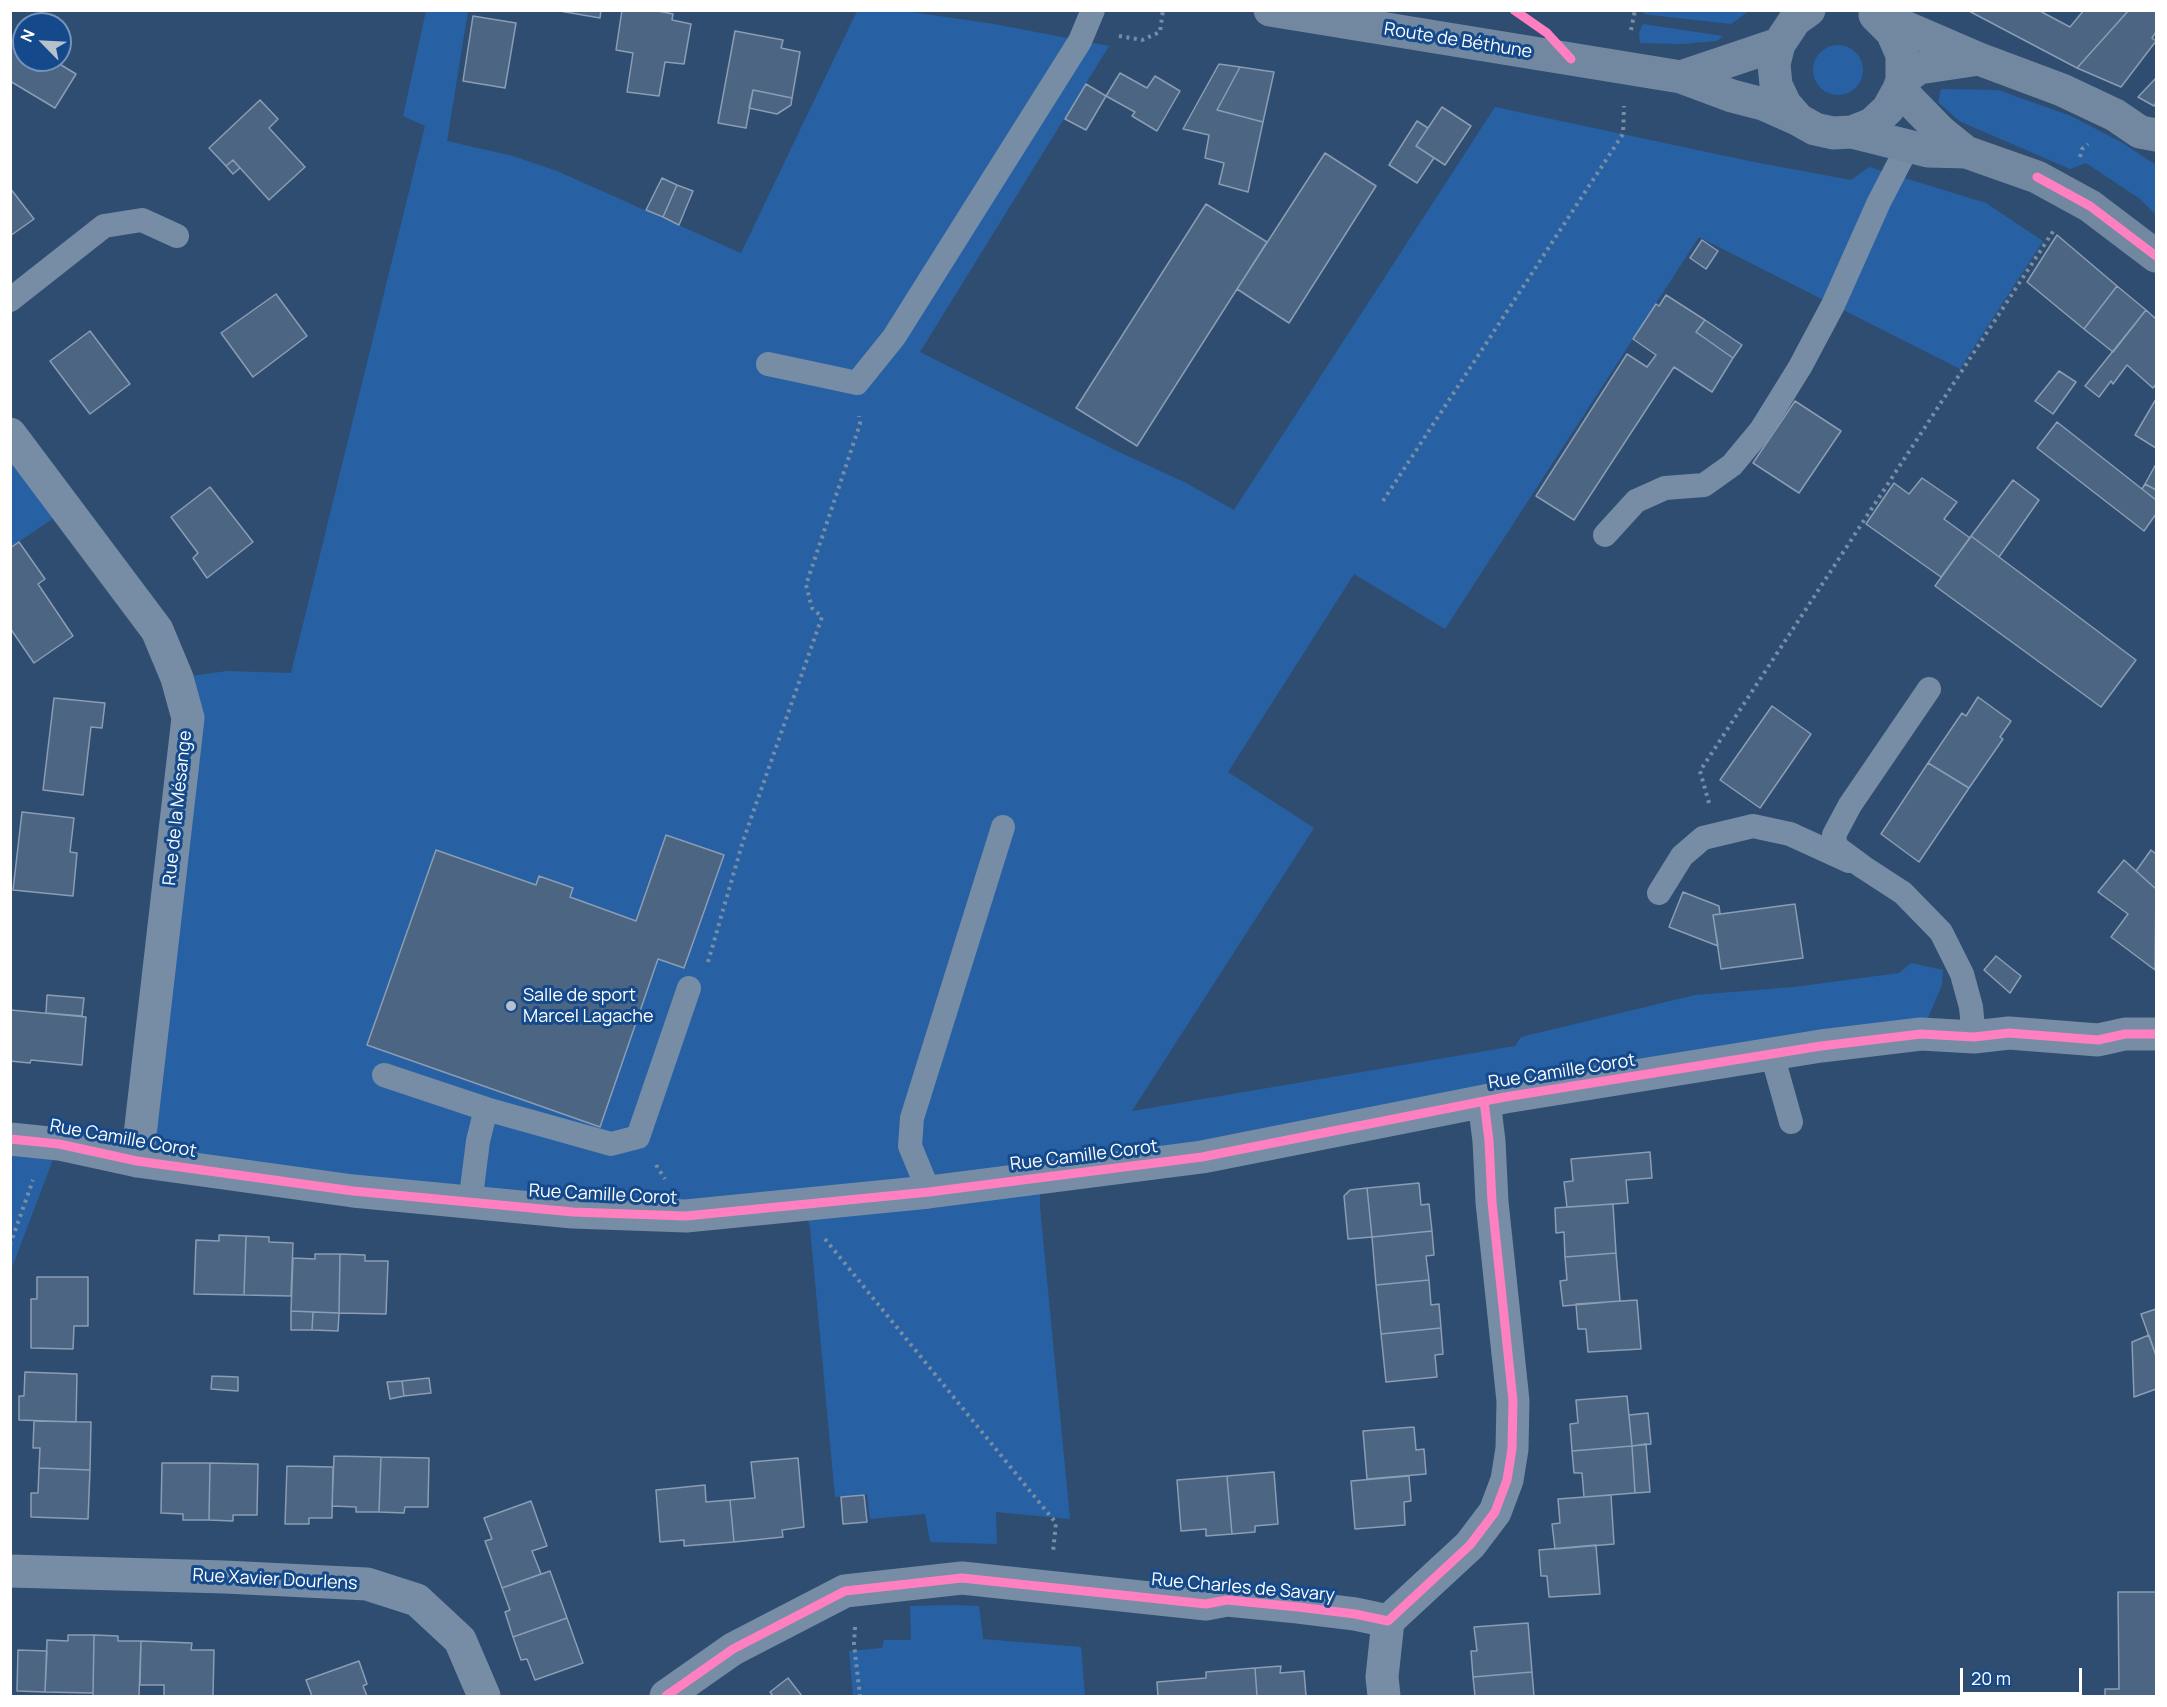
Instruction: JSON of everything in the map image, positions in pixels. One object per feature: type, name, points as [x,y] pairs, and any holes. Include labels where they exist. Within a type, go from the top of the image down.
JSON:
[{"type":"main road","name":"Route de Béthune","points":[[1270,10],[1681,77],[1732,96],[1763,104],[1815,129],[1833,133],[1852,132],[1928,151],[1966,152]]},
{"type":"main road","points":[[1681,77],[1783,29],[1809,10]]},
{"type":"main road","points":[[1871,13],[1978,59],[2062,90],[2115,116],[2140,132],[2157,135]]},
{"type":"main road","points":[[1871,13],[1892,32],[1902,55],[1901,84],[1940,131],[1966,152],[2037,177],[2090,206],[2157,256]]},
{"type":"main road","points":[[1783,29],[1774,64],[1776,85],[1785,104],[1800,120]]},
{"type":"main road","points":[[1852,132],[1872,124],[1888,109],[1901,84],[1919,68],[1978,59]]},
{"type":"street","name":"Rue de la Mésange","points":[[10,434],[157,630],[177,678],[188,718],[137,1161]]},
{"type":"street","name":"Rue Camille Corot","points":[[10,1139],[46,1143],[137,1161],[353,1191],[470,1204],[573,1212],[686,1216],[929,1192],[1202,1157],[1484,1101],[1772,1054],[1921,1034],[1974,1037],[2008,1033],[2098,1040],[2124,1034],[2157,1034]]},
{"type":"street","points":[[1384,1696],[1382,1677],[1388,1621],[1470,1545],[1495,1512],[1507,1480],[1512,1449],[1513,1401],[1484,1101]]},
{"type":"street","name":"Rue Xavier Dourlens","points":[[10,1571],[225,1576],[367,1584],[417,1600],[460,1640],[484,1696]]},
{"type":"street","name":"Rue Charles de Savary","points":[[666,1696],[733,1649],[845,1591],[962,1578],[1206,1604],[1227,1600],[1298,1607],[1355,1614],[1388,1621]]},
{"type":"lane","points":[[768,363],[857,383],[894,337],[1080,41],[1088,20]]},
{"type":"lane","points":[[1605,536],[1636,501],[1665,488],[1704,485],[1732,465],[1761,430],[1800,367],[1833,305],[1879,202],[1908,146]]},
{"type":"lane","points":[[10,300],[104,226],[142,220],[177,236]]},
{"type":"lane","points":[[1929,689],[1850,805],[1834,835],[1836,847],[1903,893],[1941,932],[1962,974],[1971,1007],[1974,1037]]},
{"type":"lane","points":[[1659,893],[1682,856],[1703,838],[1754,826],[1790,834],[1863,867]]},
{"type":"lane","points":[[929,1192],[910,1146],[912,1118],[1003,827]]},
{"type":"lane","points":[[384,1075],[486,1108],[611,1144],[638,1137],[689,988]]},
{"type":"lane","points":[[1772,1054],[1791,1122]]},
{"type":"lane","points":[[470,1204],[478,1141],[486,1108]]},
{"type":"path","points":[[1088,20],[1142,40],[1160,32],[1163,10]]},
{"type":"path","points":[[1383,501],[1623,134],[1627,69]]},
{"type":"path","points":[[2079,162],[2082,148],[2103,132],[2115,116]]},
{"type":"path","points":[[1703,838],[1709,804],[1700,771],[2054,230]]},
{"type":"path","points":[[689,988],[706,967],[742,841],[822,617],[812,608],[806,585],[860,424],[857,383]]},
{"type":"path","points":[[10,1245],[46,1143]]},
{"type":"path","points":[[818,1204],[821,1234],[1056,1523],[1050,1587]]},
{"type":"path","points":[[857,1591],[854,1644],[860,1696]]},
{"type":"shaded area","points":[[1646,10],[1749,11],[1731,24],[1643,14]]},
{"type":"shaded area","points":[[426,11],[468,11],[447,141],[513,156],[557,171],[741,253],[857,11],[905,11],[994,24],[1109,46],[920,352],[1186,483],[1234,510],[1495,107],[1749,161],[1851,180],[1869,167],[1986,203],[2043,241],[1960,369],[1699,237],[1445,629],[1354,574],[1228,772],[1314,828],[1132,1111],[1515,1046],[1521,1037],[1695,995],[1794,987],[1899,973],[1911,963],[1943,970],[1942,985],[1921,1034],[1040,1178],[1040,1207],[1070,1519],[996,1512],[997,1544],[930,1542],[925,1514],[870,1519],[867,1494],[835,1497],[810,1228],[804,1205],[686,1216],[137,1161],[177,678],[227,671],[291,673],[425,126],[403,116]]},
{"type":"shaded area","points":[[1643,24],[1723,36],[1717,41],[1682,44],[1640,43],[1639,33]]},
{"type":"shaded area","points":[[1838,45],[1856,52],[1863,70],[1856,88],[1838,95],[1820,88],[1813,70],[1820,52]]},
{"type":"shaded area","points":[[1941,89],[1998,90],[2071,116],[2121,142],[2156,165],[2156,215],[2140,199],[2086,163],[2070,169],[1959,121],[1938,102]]},
{"type":"shaded area","points":[[10,436],[67,509],[11,547],[10,547]]},
{"type":"shaded area","points":[[11,1139],[59,1144],[11,1270]]},
{"type":"shaded area","points":[[910,1606],[979,1606],[983,1639],[1081,1647],[1085,1696],[853,1696],[849,1651],[882,1648],[884,1640],[911,1640]]},
{"type":"building","points":[[554,10],[601,10],[600,18]]},
{"type":"building","points":[[622,10],[653,10],[673,14],[672,20],[691,24],[684,64],[665,62],[659,96],[627,92],[633,53],[616,50]]},
{"type":"building","points":[[1967,10],[2038,10],[2070,27],[2084,10],[2129,10],[2077,68]]},
{"type":"building","points":[[2129,10],[2156,10],[2156,32],[2152,38],[2156,41],[2121,87],[2077,68]]},
{"type":"building","points":[[473,16],[516,23],[505,88],[463,81]]},
{"type":"building","points":[[735,31],[783,40],[781,48],[800,52],[792,98],[753,90],[746,128],[718,123]]},
{"type":"building","points":[[12,42],[12,72],[72,72],[76,74],[55,108],[10,81],[10,45]]},
{"type":"building","points":[[1219,64],[1240,67],[1217,110],[1263,122],[1248,192],[1219,184],[1224,163],[1205,158],[1209,135],[1183,129]]},
{"type":"building","points":[[1240,67],[1274,72],[1263,122],[1217,110]]},
{"type":"building","points":[[1120,73],[1147,88],[1155,76],[1180,91],[1157,131],[1132,116],[1135,112],[1106,96]]},
{"type":"building","points":[[2156,78],[2156,102],[2154,106],[2138,97]]},
{"type":"building","points":[[1086,84],[1106,96],[1086,130],[1065,119]]},
{"type":"building","points":[[753,90],[792,98],[791,105],[777,114],[749,108]]},
{"type":"building","points":[[260,100],[278,119],[269,128],[305,167],[269,200],[233,160],[226,166],[209,148]]},
{"type":"building","points":[[1442,107],[1471,126],[1445,165],[1416,146]]},
{"type":"building","points":[[1417,121],[1428,128],[1416,146],[1434,158],[1417,183],[1389,165]]},
{"type":"building","points":[[1325,153],[1376,186],[1289,323],[1237,289]]},
{"type":"building","points":[[233,160],[240,168],[233,174],[226,166]]},
{"type":"building","points":[[662,178],[677,185],[663,217],[646,210]]},
{"type":"building","points":[[677,185],[693,191],[679,225],[663,217]]},
{"type":"building","points":[[10,188],[34,219],[10,236]]},
{"type":"building","points":[[1206,204],[1267,242],[1137,446],[1076,408]]},
{"type":"building","points":[[2057,235],[2117,286],[2084,329],[2027,282]]},
{"type":"building","points":[[1702,240],[1718,251],[1706,269],[1690,258]]},
{"type":"building","points":[[2117,286],[2146,310],[2113,352],[2084,329]]},
{"type":"building","points":[[276,294],[307,336],[253,377],[221,333]]},
{"type":"building","points":[[1666,295],[1705,320],[1696,332],[1733,358],[1712,392],[1674,367],[1574,520],[1536,496],[1627,354],[1647,367],[1656,355],[1633,339],[1656,304],[1659,306]]},
{"type":"building","points":[[2146,310],[2156,319],[2156,384],[2153,388],[2127,365],[2113,384],[2111,381],[2099,397],[2085,386]]},
{"type":"building","points":[[1705,320],[1742,345],[1733,358],[1696,332]]},
{"type":"building","points":[[90,331],[130,384],[90,414],[50,361]]},
{"type":"building","points":[[2059,371],[2076,382],[2053,414],[2035,401]]},
{"type":"building","points":[[2156,399],[2156,448],[2135,435]]},
{"type":"building","points":[[1795,401],[1841,431],[1799,493],[1753,463]]},
{"type":"building","points":[[2057,422],[2156,500],[2156,514],[2144,531],[2037,448]]},
{"type":"building","points":[[2156,464],[2156,490],[2145,484]]},
{"type":"building","points":[[1922,478],[1957,502],[1944,519],[1970,538],[1941,577],[1866,524],[1894,483],[1909,494]]},
{"type":"building","points":[[2013,480],[2039,500],[1999,557],[1971,536]]},
{"type":"building","points":[[2145,484],[2156,490],[2156,500],[2142,489]]},
{"type":"building","points":[[210,487],[253,542],[207,578],[193,558],[198,553],[171,517]]},
{"type":"building","points":[[1971,536],[2136,660],[2101,707],[1935,586]]},
{"type":"building","points":[[19,542],[45,579],[38,584],[73,636],[34,663],[10,628],[10,548]]},
{"type":"building","points":[[1978,697],[2011,721],[2000,737],[2003,739],[1969,788],[1928,763],[1962,713],[1966,716]]},
{"type":"building","points":[[54,698],[105,703],[102,728],[91,727],[83,795],[43,790]]},
{"type":"building","points":[[1772,706],[1811,734],[1760,808],[1720,780]]},
{"type":"building","points":[[1928,763],[1969,788],[1919,862],[1881,834]]},
{"type":"building","points":[[22,812],[74,818],[70,852],[77,853],[73,896],[13,890]]},
{"type":"building","name":"Salle de sport Marcel Lagache","points":[[666,835],[724,855],[684,968],[658,959],[600,1127],[367,1045],[436,850],[536,885],[539,876],[573,888],[570,897],[636,921]]},
{"type":"building","points":[[2151,850],[2156,854],[2156,889],[2136,871]]},
{"type":"building","points":[[2124,860],[2156,889],[2155,970],[2111,937],[2128,914],[2098,892]]},
{"type":"building","points":[[1683,892],[1719,906],[1720,914],[1713,915],[1718,946],[1669,927]]},
{"type":"building","points":[[1795,904],[1803,958],[1721,969],[1713,915]]},
{"type":"building","points":[[1996,956],[2021,976],[2010,993],[1984,970]]},
{"type":"building","points":[[47,995],[84,998],[82,1016],[46,1013]]},
{"type":"building","points":[[11,1010],[86,1017],[82,1065],[31,1060],[30,1063],[10,1061]]},
{"type":"building","points":[[1650,1152],[1652,1178],[1626,1180],[1628,1203],[1567,1207],[1564,1182],[1573,1181],[1571,1159]]},
{"type":"building","points":[[1419,1183],[1421,1205],[1429,1204],[1432,1231],[1372,1237],[1367,1188]]},
{"type":"building","points":[[1367,1188],[1372,1237],[1348,1239],[1344,1196],[1350,1190]]},
{"type":"building","points":[[1613,1204],[1616,1253],[1565,1257],[1564,1232],[1556,1233],[1555,1208]]},
{"type":"building","points":[[1432,1231],[1434,1255],[1426,1256],[1429,1280],[1376,1285],[1372,1237]]},
{"type":"building","points":[[219,1235],[246,1236],[244,1295],[194,1294],[196,1240],[219,1241]]},
{"type":"building","points":[[246,1236],[269,1237],[269,1242],[293,1243],[291,1296],[244,1295]]},
{"type":"building","points":[[1616,1253],[1620,1301],[1563,1306],[1560,1281],[1567,1280],[1565,1257]]},
{"type":"building","points":[[315,1254],[340,1254],[339,1313],[291,1311],[293,1258],[315,1259]]},
{"type":"building","points":[[340,1254],[365,1255],[365,1261],[388,1261],[386,1314],[339,1313]]},
{"type":"building","points":[[37,1277],[88,1277],[88,1326],[74,1326],[73,1349],[31,1348],[31,1299],[37,1299]]},
{"type":"building","points":[[1429,1280],[1431,1305],[1439,1304],[1441,1328],[1381,1334],[1376,1285]]},
{"type":"building","points":[[1637,1300],[1641,1349],[1588,1352],[1586,1329],[1578,1329],[1576,1304]]},
{"type":"building","points":[[2156,1309],[2156,1356],[2141,1314]]},
{"type":"building","points":[[291,1311],[313,1312],[312,1330],[291,1330]]},
{"type":"building","points":[[313,1312],[339,1313],[338,1331],[312,1330]]},
{"type":"building","points":[[1441,1328],[1443,1354],[1435,1355],[1437,1377],[1386,1382],[1381,1334]]},
{"type":"building","points":[[2149,1335],[2156,1356],[2156,1389],[2134,1397],[2132,1342]]},
{"type":"building","points":[[25,1372],[77,1374],[76,1422],[19,1420],[19,1396],[24,1396]]},
{"type":"building","points":[[212,1376],[238,1377],[238,1391],[211,1389]]},
{"type":"building","points":[[429,1378],[431,1393],[404,1396],[402,1381]]},
{"type":"building","points":[[402,1381],[404,1396],[390,1399],[387,1382]]},
{"type":"building","points":[[1627,1396],[1632,1446],[1572,1451],[1570,1424],[1578,1423],[1576,1400]]},
{"type":"building","points":[[1648,1413],[1651,1444],[1632,1446],[1629,1415]]},
{"type":"building","points":[[34,1421],[91,1422],[90,1470],[39,1468],[40,1448],[33,1448]]},
{"type":"building","points":[[1414,1427],[1416,1450],[1424,1449],[1426,1474],[1367,1479],[1363,1431]]},
{"type":"building","points":[[1646,1444],[1650,1492],[1635,1493],[1632,1446]]},
{"type":"building","points":[[1632,1446],[1635,1493],[1584,1497],[1582,1473],[1574,1473],[1572,1451]]},
{"type":"building","points":[[334,1456],[381,1457],[379,1512],[356,1512],[356,1507],[332,1506]]},
{"type":"building","points":[[381,1457],[429,1458],[428,1507],[405,1507],[404,1513],[379,1512]]},
{"type":"building","points":[[798,1458],[804,1527],[782,1530],[783,1537],[734,1542],[730,1500],[755,1498],[751,1462]]},
{"type":"building","points":[[162,1463],[210,1463],[209,1520],[183,1520],[183,1514],[161,1513]]},
{"type":"building","points":[[210,1463],[258,1464],[257,1515],[233,1515],[233,1521],[209,1520]]},
{"type":"building","points":[[287,1466],[333,1467],[332,1518],[309,1518],[309,1524],[285,1524]]},
{"type":"building","points":[[39,1468],[90,1470],[88,1519],[31,1517],[31,1493],[38,1493]]},
{"type":"building","points":[[1274,1472],[1278,1524],[1255,1526],[1255,1532],[1232,1534],[1227,1476]]},
{"type":"building","points":[[1227,1476],[1232,1534],[1206,1536],[1206,1529],[1181,1531],[1177,1480]]},
{"type":"building","points":[[1409,1476],[1411,1501],[1404,1502],[1405,1525],[1355,1529],[1351,1481]]},
{"type":"building","points":[[705,1485],[706,1502],[730,1500],[734,1542],[684,1546],[684,1540],[660,1542],[656,1490]]},
{"type":"building","points":[[864,1495],[867,1522],[843,1524],[841,1497]]},
{"type":"building","points":[[1611,1495],[1614,1544],[1555,1549],[1552,1524],[1560,1523],[1558,1499]]},
{"type":"building","points":[[531,1501],[547,1546],[532,1551],[541,1574],[502,1588],[485,1541],[492,1539],[484,1518]]},
{"type":"building","points":[[1596,1545],[1600,1594],[1549,1597],[1547,1576],[1541,1576],[1539,1550]]},
{"type":"building","points":[[550,1571],[567,1618],[513,1637],[505,1612],[510,1610],[502,1588]]},
{"type":"building","points":[[2118,1592],[2156,1592],[2156,1696],[2105,1696],[2105,1689],[2119,1689]]},
{"type":"building","points":[[567,1618],[583,1663],[535,1680],[527,1659],[521,1660],[513,1637]]},
{"type":"building","points":[[1528,1623],[1532,1672],[1473,1677],[1471,1651],[1477,1651],[1474,1627]]},
{"type":"building","points":[[68,1635],[94,1635],[93,1693],[45,1692],[47,1640],[68,1641]]},
{"type":"building","points":[[94,1635],[118,1636],[118,1641],[141,1641],[139,1696],[93,1696]]},
{"type":"building","points":[[141,1641],[192,1643],[191,1650],[214,1650],[213,1696],[164,1696],[164,1685],[140,1685]]},
{"type":"building","points":[[18,1650],[47,1651],[45,1692],[17,1691]]},
{"type":"building","points":[[359,1661],[367,1684],[363,1686],[367,1696],[312,1696],[306,1680]]},
{"type":"building","points":[[1281,1666],[1280,1673],[1304,1671],[1306,1696],[1257,1696],[1255,1668]]},
{"type":"building","points":[[1255,1668],[1257,1696],[1158,1696],[1157,1682],[1206,1678],[1206,1672]]},
{"type":"building","points":[[1532,1672],[1534,1696],[1475,1696],[1473,1677]]},
{"type":"building","points":[[788,1678],[802,1696],[773,1696],[770,1692]]},
{"type":"cycle path","points":[[1514,10],[1547,33],[1571,59]]},
{"type":"cycle path","points":[[2037,177],[2090,206],[2156,256]]},
{"type":"cycle path","points":[[10,1139],[59,1144],[137,1161],[353,1191],[573,1212],[686,1216],[929,1192],[1202,1157],[1505,1097],[1821,1046],[1921,1034],[1974,1037],[2009,1033],[2098,1040],[2125,1034],[2156,1034]]},
{"type":"cycle path","points":[[666,1696],[733,1649],[845,1591],[962,1578],[1206,1604],[1227,1600],[1298,1607],[1355,1614],[1388,1621],[1470,1545],[1495,1512],[1507,1480],[1512,1449],[1513,1401],[1484,1101]]},
{"type":"place","name":"Salle de sport Marcel Lagache","points":[[511,1006]]}]
